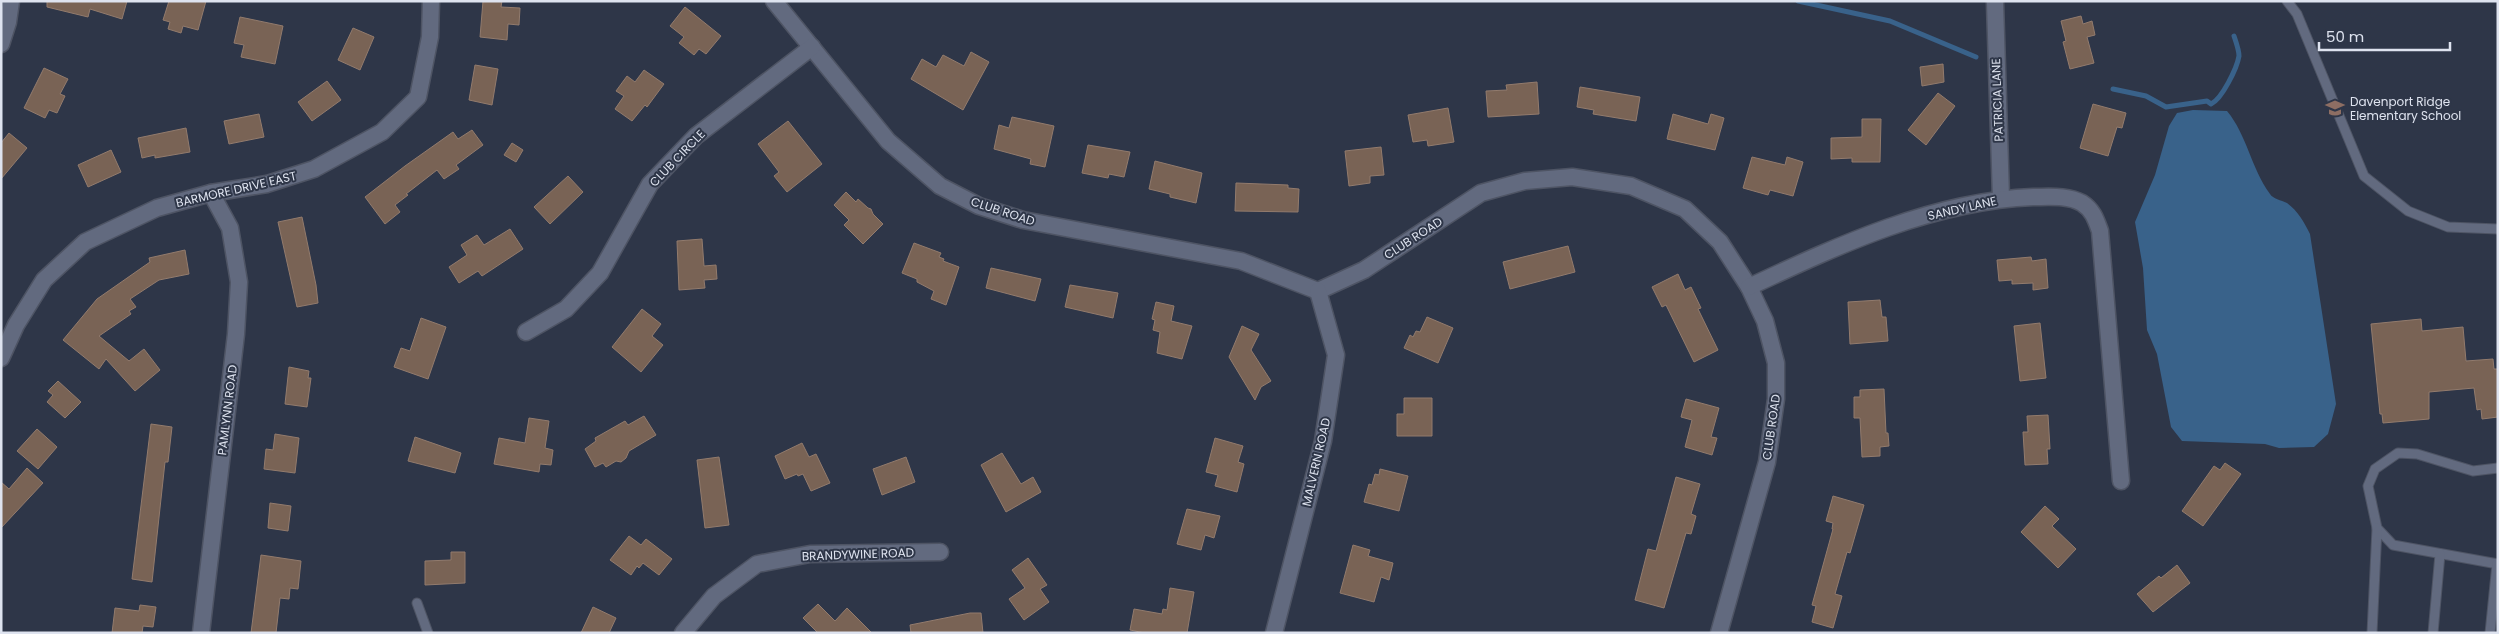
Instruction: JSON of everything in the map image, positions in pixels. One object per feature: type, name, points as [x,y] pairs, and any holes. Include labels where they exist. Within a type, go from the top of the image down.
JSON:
[{"type":"street","points":[[1,44],[8,22],[11,1]]},
{"type":"street","name":"BARMORE DRIVE EAST","points":[[1,358],[16,324],[44,280],[85,242],[157,208],[211,193],[266,184],[314,169],[382,132],[418,97],[430,37],[431,1]]},
{"type":"street","name":"CLUB ROAD","points":[[774,1],[888,141],[940,186],[979,206],[1023,220],[1241,261],[1318,291],[1364,270],[1481,193],[1525,181],[1572,177],[1630,186],[1685,209],[1720,242],[1749,287],[1765,321],[1776,363],[1776,399],[1767,462],[1719,633]]},
{"type":"street","name":"PATRICIA LANE","points":[[1995,2],[2000,198]]},
{"type":"street","name":"CLUB CIRCLE","points":[[526,332],[566,309],[600,273],[650,184],[696,136],[812,47]]},
{"type":"street","name":"PAMLYNN ROAD","points":[[201,633],[236,334],[239,282],[230,228],[211,193]]},
{"type":"street","name":"SANDY LANE","points":[[1749,287],[1813,257],[1892,224],[2000,198],[2058,197],[2081,203],[2093,213],[2100,231],[2121,481]]},
{"type":"street","name":"MALVERN ROAD","points":[[1274,633],[1323,441],[1336,355],[1318,291]]},
{"type":"street","name":"BRANDYWINE ROAD","points":[[683,633],[714,596],[756,564],[810,554],[940,552]]},
{"type":"lane","points":[[2287,1],[2297,14],[2364,176],[2408,211],[2448,227],[2498,229]]},
{"type":"lane","points":[[2372,633],[2377,528],[2368,486],[2375,469],[2398,453],[2417,454],[2473,471],[2498,468]]},
{"type":"lane","points":[[2377,528],[2394,545],[2497,564],[2490,633]]},
{"type":"lane","points":[[2433,633],[2440,554]]},
{"type":"lane","points":[[417,603],[428,633]]},
{"type":"water","points":[[2193,110],[2227,111],[2234,120],[2258,173],[2271,196],[2287,203],[2303,221],[2310,234],[2336,404],[2328,434],[2314,447],[2279,448],[2265,444],[2182,441],[2171,427],[2157,354],[2147,330],[2143,268],[2135,222],[2155,175],[2169,126],[2177,113]]},
{"type":"building","points":[[47,1],[127,1],[122,19],[90,9],[88,17],[47,7]]},
{"type":"building","points":[[169,1],[206,1],[198,30],[183,26],[181,33],[168,29],[170,22],[163,20]]},
{"type":"building","points":[[483,1],[502,1],[501,7],[520,8],[519,25],[508,24],[507,40],[480,37]]},
{"type":"building","points":[[685,7],[721,36],[706,54],[699,49],[694,55],[679,43],[684,37],[670,26]]},
{"type":"building","points":[[2081,16],[2083,24],[2092,21],[2095,35],[2087,37],[2094,63],[2070,69],[2063,42],[2066,41],[2061,21]]},
{"type":"building","points":[[240,17],[283,26],[275,64],[241,57],[244,45],[234,43]]},
{"type":"building","points":[[353,28],[374,37],[360,70],[338,60]]},
{"type":"building","points":[[971,52],[989,62],[963,110],[911,79],[922,59],[936,67],[943,55],[964,66]]},
{"type":"building","points":[[1943,64],[1944,82],[1922,86],[1920,67]]},
{"type":"building","points":[[475,65],[498,69],[492,105],[469,100]]},
{"type":"building","points":[[44,68],[68,79],[60,94],[65,96],[57,113],[49,110],[45,118],[24,108]]},
{"type":"building","points":[[644,70],[664,84],[647,107],[645,105],[632,121],[615,109],[624,96],[616,91],[627,76],[635,82]]},
{"type":"building","points":[[327,81],[341,100],[312,121],[298,102]]},
{"type":"building","points":[[1537,82],[1539,114],[1488,117],[1486,91],[1507,90],[1506,85]]},
{"type":"building","points":[[1580,87],[1640,97],[1636,121],[1593,114],[1594,110],[1577,107]]},
{"type":"building","points":[[1938,93],[1955,106],[1926,145],[1908,130]]},
{"type":"building","points":[[2093,104],[2126,113],[2122,128],[2117,127],[2108,156],[2080,148]]},
{"type":"building","points":[[1448,108],[1454,142],[1428,146],[1427,140],[1413,142],[1408,115]]},
{"type":"building","points":[[259,114],[264,137],[229,144],[224,121]]},
{"type":"building","points":[[1673,114],[1708,124],[1711,114],[1724,118],[1715,150],[1667,139]]},
{"type":"building","points":[[1012,117],[1054,126],[1045,167],[1030,164],[1031,159],[994,149],[999,125],[1009,128]]},
{"type":"building","points":[[1862,119],[1881,119],[1880,162],[1852,162],[1852,158],[1831,159],[1831,138],[1862,137]]},
{"type":"building","points":[[788,121],[822,164],[787,192],[774,176],[779,172],[758,144]]},
{"type":"building","points":[[186,128],[190,152],[155,158],[155,155],[142,158],[138,138]]},
{"type":"building","points":[[472,130],[483,145],[456,165],[459,169],[444,179],[437,170],[406,194],[408,195],[395,205],[400,212],[385,224],[365,197],[453,132],[458,139]]},
{"type":"building","points":[[9,133],[27,148],[1,179],[1,143]]},
{"type":"building","points":[[512,143],[523,150],[516,162],[504,155]]},
{"type":"building","points":[[1088,145],[1130,152],[1124,177],[1109,174],[1108,178],[1082,173]]},
{"type":"building","points":[[1381,147],[1384,175],[1370,176],[1370,183],[1349,186],[1345,151]]},
{"type":"building","points":[[111,150],[121,172],[88,187],[78,165]]},
{"type":"building","points":[[1752,157],[1785,165],[1787,157],[1803,162],[1793,196],[1770,190],[1768,195],[1743,188]]},
{"type":"building","points":[[1155,161],[1202,173],[1196,203],[1170,197],[1170,194],[1149,189]]},
{"type":"building","points":[[568,176],[583,192],[550,224],[534,207]]},
{"type":"building","points":[[1236,183],[1288,185],[1288,188],[1299,189],[1298,212],[1235,211]]},
{"type":"building","points":[[846,192],[856,202],[858,199],[871,209],[873,214],[883,224],[863,244],[844,225],[849,220],[834,205]]},
{"type":"building","points":[[302,217],[318,303],[297,307],[278,222]]},
{"type":"building","points":[[510,229],[523,249],[482,276],[478,271],[459,283],[449,267],[467,255],[461,245],[477,235],[484,245]]},
{"type":"building","points":[[702,239],[704,266],[716,265],[717,279],[704,280],[705,288],[679,290],[677,241]]},
{"type":"building","points":[[914,243],[941,253],[939,257],[944,259],[943,261],[959,267],[946,305],[931,299],[934,291],[917,282],[917,279],[902,273]]},
{"type":"building","points":[[1568,246],[1575,272],[1510,289],[1503,262]]},
{"type":"building","points":[[185,250],[189,274],[159,280],[130,299],[136,307],[129,311],[131,314],[99,336],[129,361],[144,349],[160,370],[135,391],[106,359],[99,369],[63,340],[97,299],[150,262],[149,258]]},
{"type":"building","points":[[2031,257],[2032,261],[2046,259],[2048,288],[2033,290],[2033,283],[2012,284],[2012,280],[1999,281],[1997,260]]},
{"type":"building","points":[[991,268],[1041,279],[1035,301],[986,288]]},
{"type":"building","points":[[1678,274],[1685,290],[1691,287],[1701,308],[1698,309],[1718,350],[1694,362],[1666,305],[1662,307],[1652,287]]},
{"type":"building","points":[[1070,285],[1118,293],[1113,318],[1065,307]]},
{"type":"building","points":[[1880,300],[1882,317],[1886,317],[1888,341],[1850,344],[1848,302]]},
{"type":"building","points":[[1156,302],[1174,306],[1171,321],[1192,326],[1182,359],[1157,353],[1160,332],[1153,330],[1155,320],[1152,319]]},
{"type":"building","points":[[642,309],[661,324],[652,336],[663,345],[641,372],[612,347]]},
{"type":"building","points":[[1427,317],[1453,328],[1438,363],[1404,348],[1410,335],[1413,337],[1416,331],[1420,332]]},
{"type":"building","points":[[421,318],[446,327],[428,379],[394,367],[401,348],[410,351]]},
{"type":"building","points":[[2421,319],[2422,331],[2463,327],[2466,361],[2493,359],[2494,369],[2498,369],[2498,417],[2482,419],[2481,409],[2477,410],[2474,388],[2429,392],[2429,419],[2383,423],[2382,414],[2380,414],[2371,324]]},
{"type":"building","points":[[2040,323],[2046,378],[2020,381],[2014,326]]},
{"type":"building","points":[[1242,326],[1259,334],[1251,350],[1271,381],[1261,387],[1255,400],[1229,357]]},
{"type":"building","points":[[289,367],[309,371],[308,378],[311,378],[307,407],[285,404]]},
{"type":"building","points":[[58,381],[81,402],[65,418],[47,402],[53,395],[48,391]]},
{"type":"building","points":[[1884,389],[1886,433],[1888,433],[1889,446],[1880,447],[1880,456],[1862,457],[1860,418],[1854,418],[1854,397],[1860,397],[1860,390]]},
{"type":"building","points":[[1404,398],[1432,398],[1432,436],[1397,436],[1397,414],[1404,414]]},
{"type":"building","points":[[1686,399],[1719,408],[1711,437],[1717,438],[1712,455],[1685,447],[1692,420],[1681,417]]},
{"type":"building","points":[[2048,415],[2050,449],[2047,449],[2048,464],[2025,465],[2023,432],[2028,432],[2027,416]]},
{"type":"building","points":[[644,416],[656,435],[629,451],[626,458],[621,462],[616,461],[606,467],[603,463],[595,467],[585,449],[596,441],[595,438],[625,421],[628,425]]},
{"type":"building","points":[[529,418],[549,421],[545,448],[553,450],[551,465],[540,464],[539,472],[494,464],[499,438],[525,443]]},
{"type":"building","points":[[151,424],[172,427],[168,462],[165,462],[152,582],[132,579]]},
{"type":"building","points":[[37,429],[57,447],[38,469],[17,451]]},
{"type":"building","points":[[275,434],[299,438],[295,473],[264,469],[266,449],[273,450]]},
{"type":"building","points":[[415,437],[461,453],[455,473],[408,461]]},
{"type":"building","points":[[1215,438],[1243,446],[1238,462],[1244,464],[1237,492],[1215,486],[1218,475],[1206,472]]},
{"type":"building","points":[[802,443],[809,457],[816,454],[830,483],[811,491],[803,474],[798,476],[797,474],[785,479],[775,456]]},
{"type":"building","points":[[1002,453],[1021,484],[1033,477],[1041,492],[1006,512],[981,465]]},
{"type":"building","points":[[719,457],[729,525],[705,528],[697,460]]},
{"type":"building","points":[[906,457],[915,482],[882,495],[873,469]]},
{"type":"building","points":[[2225,463],[2241,474],[2203,526],[2182,511],[2214,466],[2220,470]]},
{"type":"building","points":[[27,468],[43,483],[1,528],[1,482],[9,489]]},
{"type":"building","points":[[1380,469],[1408,476],[1399,511],[1364,502],[1369,484],[1372,485],[1375,474],[1379,475]]},
{"type":"building","points":[[1676,477],[1700,484],[1691,514],[1696,516],[1691,534],[1686,533],[1664,608],[1635,600],[1648,549],[1656,551]]},
{"type":"building","points":[[1833,496],[1864,505],[1850,553],[1847,552],[1835,594],[1842,596],[1833,628],[1812,622],[1816,606],[1812,605],[1833,529],[1833,523],[1826,521]]},
{"type":"building","points":[[270,503],[291,506],[288,531],[268,528]]},
{"type":"building","points":[[2045,506],[2059,519],[2052,526],[2076,549],[2058,568],[2021,532]]},
{"type":"building","points":[[1187,509],[1220,516],[1214,538],[1205,535],[1201,550],[1177,544]]},
{"type":"building","points":[[629,536],[641,545],[646,539],[672,559],[659,575],[643,563],[639,568],[637,566],[631,575],[610,560]]},
{"type":"building","points":[[1353,545],[1370,550],[1368,556],[1393,563],[1389,580],[1381,577],[1374,602],[1340,593]]},
{"type":"building","points":[[451,552],[465,552],[465,583],[425,585],[425,561],[451,560]]},
{"type":"building","points":[[261,555],[301,561],[298,589],[290,588],[289,599],[280,598],[276,633],[251,633]]},
{"type":"building","points":[[1028,558],[1047,585],[1040,589],[1049,602],[1024,620],[1009,599],[1025,588],[1012,570]]},
{"type":"building","points":[[2177,565],[2190,583],[2153,612],[2137,594],[2159,576],[2161,578]]},
{"type":"building","points":[[1170,588],[1194,592],[1187,633],[1145,633],[1130,630],[1134,609],[1162,614],[1163,609],[1167,610]]},
{"type":"building","points":[[818,604],[835,621],[847,608],[872,633],[818,633],[803,618]]},
{"type":"building","points":[[140,605],[156,607],[153,627],[143,626],[142,633],[112,633],[115,608],[139,611]]},
{"type":"building","points":[[593,607],[616,618],[609,633],[581,633]]},
{"type":"building","points":[[970,613],[981,613],[983,633],[911,633],[910,625]]},
{"type":"waterway","points":[[1798,1],[1890,21],[1976,57]]},
{"type":"waterway","points":[[2113,89],[2146,96],[2166,107],[2207,101],[2211,104],[2224,90],[2238,61],[2239,54],[2234,36]]},
{"type":"place","name":"Davenport Ridge Elementary School","points":[[2335,108]]}]
